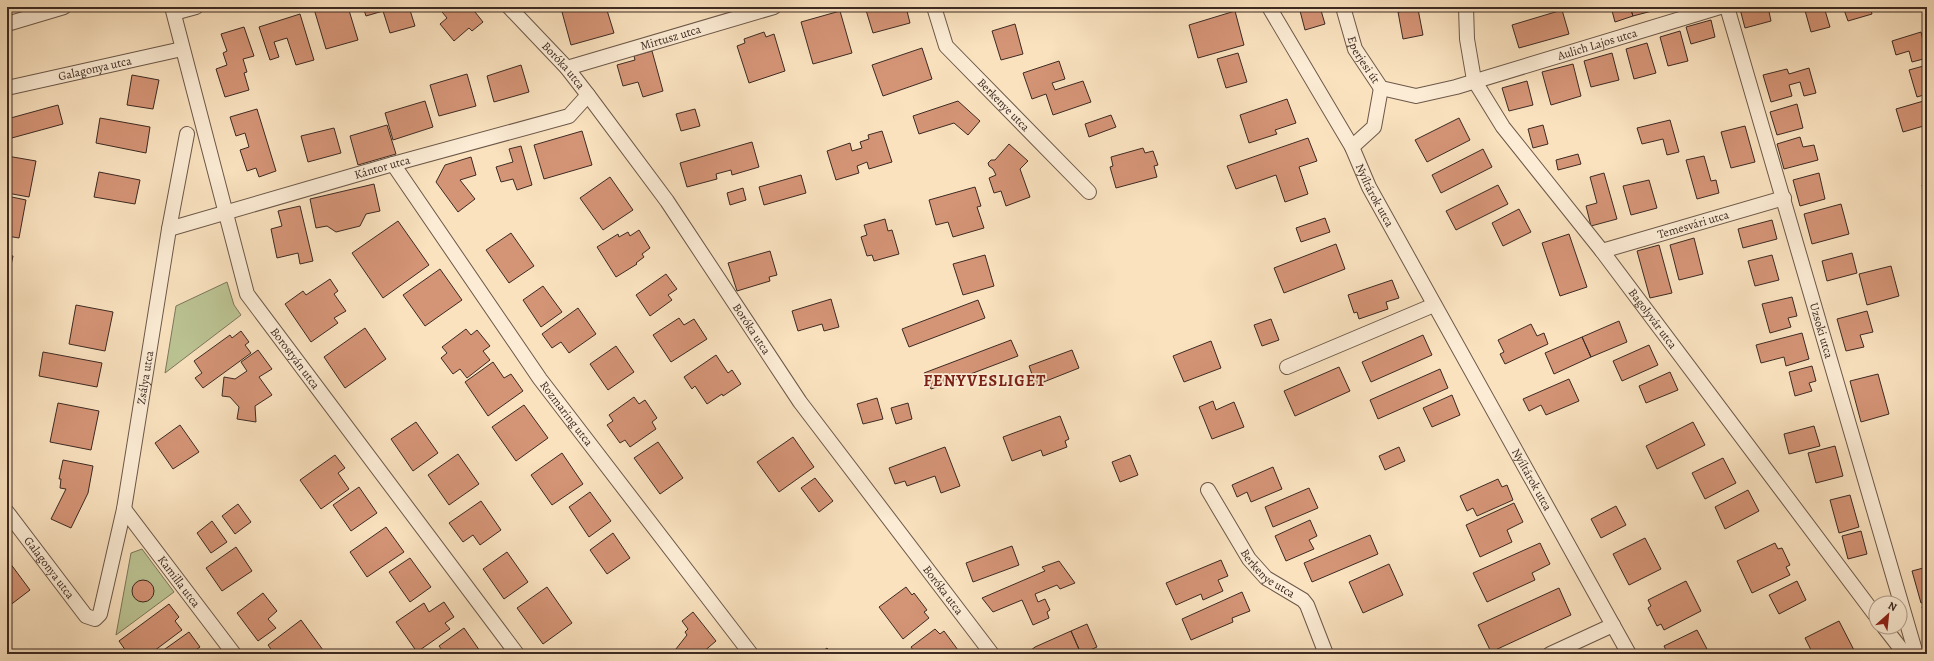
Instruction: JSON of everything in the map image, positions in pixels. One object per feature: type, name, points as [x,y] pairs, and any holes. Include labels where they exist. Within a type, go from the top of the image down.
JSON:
[{"type":"street","points":[[7,24],[64,7]]},
{"type":"street","points":[[173,10],[196,7]]},
{"type":"street","name":"Boróka utca","points":[[509,7],[568,68],[667,201],[800,402],[992,654]]},
{"type":"street","name":"Mirtusz utca","points":[[568,68],[774,7]]},
{"type":"street","name":"Berkenye utca","points":[[934,7],[946,46],[1089,192]]},
{"type":"street","name":"Nyíltárok utca","points":[[1269,7],[1352,147],[1369,187],[1629,654]]},
{"type":"street","name":"Eperjesi út","points":[[1343,7],[1356,49],[1381,88],[1416,96],[1456,87],[1474,80]]},
{"type":"street","name":"Bagolyvár utca","points":[[1466,7],[1467,39],[1474,80],[1503,127],[1602,251],[1868,605]]},
{"type":"street","name":"Aulich Lajos utca","points":[[1474,80],[1720,7]]},
{"type":"street","name":"Uzsoki utca","points":[[1727,7],[1916,654]]},
{"type":"street","name":"Borostyán utca","points":[[173,10],[182,49],[227,212],[247,294],[517,654]]},
{"type":"street","name":"Galagonya utca","points":[[7,88],[32,81],[182,49]]},
{"type":"street","points":[[1352,147],[1374,127],[1381,88]]},
{"type":"street","name":"Kántor utca","points":[[169,229],[393,164],[569,116],[588,95]]},
{"type":"street","name":"Zsálya utca","points":[[95,619],[100,614],[124,509],[169,229],[187,134]]},
{"type":"street","name":"Rozmaring utca","points":[[393,164],[540,379],[752,654]]},
{"type":"street","name":"Temesvári utca","points":[[1602,251],[1784,198]]},
{"type":"street","points":[[1287,367],[1434,304]]},
{"type":"street","name":"Berkenye utca","points":[[1208,490],[1249,559],[1266,578],[1303,600],[1307,605],[1326,654]]},
{"type":"street","name":"Kamilla utca","points":[[124,509],[234,654]]},
{"type":"street","name":"Galagonya utca","points":[[7,512],[86,616],[95,619]]},
{"type":"street","points":[[1550,654],[1613,625]]},
{"type":"street","points":[[1890,635],[1905,654]]},
{"type":"green space","points":[[227,282],[234,305],[241,315],[165,373],[176,306]]},
{"type":"green space","points":[[142,549],[174,592],[116,635],[131,553]]},
{"type":"building","points":[[320,7],[348,7],[358,40],[326,49],[314,9]]},
{"type":"building","points":[[363,7],[409,7],[415,26],[390,33],[383,11],[366,16]]},
{"type":"building","points":[[438,7],[471,7],[483,22],[472,31],[469,28],[454,41],[440,24],[447,18]]},
{"type":"building","points":[[579,7],[606,7],[614,33],[571,45],[562,12]]},
{"type":"building","points":[[638,7],[654,7],[639,11]]},
{"type":"building","points":[[865,7],[906,7],[910,23],[873,33]]},
{"type":"building","points":[[1299,7],[1320,7],[1325,24],[1305,30]]},
{"type":"building","points":[[1611,7],[1630,7],[1633,16],[1615,22]]},
{"type":"building","points":[[1630,7],[1651,7],[1652,11],[1633,16]]},
{"type":"building","points":[[1749,7],[1768,7],[1771,21],[1745,28],[1740,9]]},
{"type":"building","points":[[1804,7],[1824,7],[1830,27],[1811,32]]},
{"type":"building","points":[[1843,7],[1870,7],[1872,14],[1848,21]]},
{"type":"building","points":[[1418,9],[1423,35],[1403,39],[1398,12]]},
{"type":"building","points":[[1562,10],[1569,34],[1519,48],[1512,25]]},
{"type":"building","points":[[840,11],[852,53],[813,64],[801,22]]},
{"type":"building","points":[[1235,11],[1244,45],[1198,58],[1189,25]]},
{"type":"building","points":[[300,14],[314,60],[296,65],[287,38],[274,42],[279,57],[270,60],[259,27]]},
{"type":"building","points":[[1711,20],[1715,37],[1691,44],[1686,27]]},
{"type":"building","points":[[1015,24],[1023,54],[1001,60],[992,31]]},
{"type":"building","points":[[244,27],[254,56],[243,59],[247,72],[244,73],[249,90],[225,97],[216,69],[227,65],[223,53],[227,51],[221,34]]},
{"type":"building","points":[[1680,31],[1688,61],[1668,66],[1660,37]]},
{"type":"building","points":[[764,32],[766,37],[774,34],[785,71],[749,83],[737,46],[745,43],[744,39]]},
{"type":"building","points":[[1921,32],[1927,58],[1912,62],[1909,51],[1896,55],[1892,41]]},
{"type":"building","points":[[1647,43],[1656,73],[1634,79],[1626,49]]},
{"type":"building","points":[[922,48],[932,79],[883,96],[872,65]]},
{"type":"building","points":[[652,51],[663,91],[643,97],[638,82],[623,86],[617,65],[635,60],[634,56]]},
{"type":"building","points":[[1238,53],[1247,82],[1226,88],[1217,59]]},
{"type":"building","points":[[1612,53],[1619,80],[1591,87],[1584,61]]},
{"type":"building","points":[[1059,61],[1065,79],[1052,83],[1055,90],[1083,81],[1091,102],[1053,115],[1046,94],[1032,99],[1023,73]]},
{"type":"building","points":[[1573,64],[1581,96],[1551,105],[1542,72]]},
{"type":"building","points":[[521,65],[529,92],[494,102],[487,76]]},
{"type":"building","points":[[1927,65],[1927,94],[1917,97],[1909,70]]},
{"type":"building","points":[[1809,68],[1816,93],[1804,96],[1800,82],[1789,85],[1792,96],[1771,102],[1763,75],[1787,69],[1789,74]]},
{"type":"building","points":[[467,74],[476,106],[439,116],[430,85]]},
{"type":"building","points":[[132,75],[159,80],[153,109],[127,105]]},
{"type":"building","points":[[1527,81],[1533,105],[1509,111],[1502,88]]},
{"type":"building","points":[[1287,99],[1296,123],[1275,130],[1277,134],[1249,143],[1240,115]]},
{"type":"building","points":[[1927,100],[1927,125],[1903,132],[1896,109]]},
{"type":"building","points":[[425,101],[433,127],[393,140],[385,113]]},
{"type":"building","points":[[958,101],[980,121],[968,135],[954,123],[919,134],[913,116]]},
{"type":"building","points":[[1797,104],[1803,128],[1777,135],[1770,112]]},
{"type":"building","points":[[58,105],[63,124],[8,139],[7,119]]},
{"type":"building","points":[[257,109],[276,171],[259,177],[256,168],[247,171],[240,150],[249,147],[245,133],[236,136],[230,117]]},
{"type":"building","points":[[695,109],[700,126],[681,131],[676,114]]},
{"type":"building","points":[[1111,115],[1116,127],[1089,137],[1085,124]]},
{"type":"building","points":[[100,118],[150,127],[146,153],[96,143]]},
{"type":"building","points":[[1459,118],[1470,140],[1427,162],[1415,140]]},
{"type":"building","points":[[1670,120],[1679,152],[1667,155],[1663,139],[1642,144],[1637,128]]},
{"type":"building","points":[[387,125],[396,154],[358,165],[350,136]]},
{"type":"building","points":[[1543,125],[1548,144],[1533,148],[1528,129]]},
{"type":"building","points":[[1745,126],[1755,162],[1731,168],[1721,132]]},
{"type":"building","points":[[334,128],[341,153],[308,162],[301,136]]},
{"type":"building","points":[[582,131],[592,165],[544,179],[534,145]]},
{"type":"building","points":[[882,131],[892,162],[869,169],[867,162],[857,166],[859,173],[836,180],[827,151],[850,143],[852,151],[862,148],[860,142],[869,139],[868,135]]},
{"type":"building","points":[[1800,137],[1803,147],[1814,145],[1818,160],[1784,169],[1777,144]]},
{"type":"building","points":[[1308,138],[1317,161],[1299,167],[1308,194],[1285,202],[1276,175],[1236,189],[1227,166]]},
{"type":"building","points":[[752,142],[759,167],[732,175],[731,170],[716,174],[717,179],[687,187],[680,163]]},
{"type":"building","points":[[1009,144],[1028,161],[1020,169],[1030,197],[1006,206],[1001,191],[994,193],[989,178],[996,175],[988,163],[991,160],[995,160]]},
{"type":"building","points":[[521,146],[532,185],[517,190],[513,179],[501,182],[496,167],[513,162],[509,149]]},
{"type":"building","points":[[1143,148],[1145,153],[1153,151],[1158,165],[1154,166],[1157,177],[1116,188],[1110,167],[1113,166],[1111,157]]},
{"type":"building","points":[[1483,149],[1492,167],[1441,193],[1432,175]]},
{"type":"building","points":[[1578,154],[1581,164],[1558,170],[1556,160]]},
{"type":"building","points":[[7,156],[36,161],[29,197],[7,193]]},
{"type":"building","points":[[1704,156],[1711,181],[1716,180],[1719,193],[1697,199],[1686,160]]},
{"type":"building","points":[[471,157],[476,175],[460,180],[475,199],[458,212],[436,182],[445,165]]},
{"type":"building","points":[[99,172],[140,180],[135,204],[94,197]]},
{"type":"building","points":[[1604,173],[1617,219],[1591,226],[1586,206],[1597,203],[1590,177]]},
{"type":"building","points":[[1819,173],[1825,199],[1800,206],[1793,180]]},
{"type":"building","points":[[801,175],[806,193],[764,205],[759,187]]},
{"type":"building","points":[[610,177],[633,210],[603,230],[580,198]]},
{"type":"building","points":[[1649,180],[1657,208],[1631,215],[1623,186]]},
{"type":"building","points":[[1927,183],[1927,201],[1922,185]]},
{"type":"building","points":[[374,184],[380,211],[366,214],[360,226],[336,232],[327,226],[316,228],[310,199]]},
{"type":"building","points":[[1498,185],[1508,204],[1456,230],[1446,211]]},
{"type":"building","points":[[975,187],[981,206],[977,207],[984,228],[953,237],[948,222],[936,225],[929,200]]},
{"type":"building","points":[[743,188],[746,200],[730,205],[727,193]]},
{"type":"building","points":[[7,196],[26,200],[19,238],[7,236]]},
{"type":"building","points":[[1841,204],[1849,234],[1812,244],[1804,214]]},
{"type":"building","points":[[300,206],[313,261],[300,264],[298,253],[277,258],[271,229],[282,226],[278,211]]},
{"type":"building","points":[[1519,209],[1531,232],[1503,246],[1492,223]]},
{"type":"building","points":[[1325,218],[1330,232],[1301,242],[1296,228]]},
{"type":"building","points":[[885,219],[888,231],[892,230],[899,254],[874,261],[872,255],[867,256],[861,237],[867,235],[864,225]]},
{"type":"building","points":[[1772,220],[1777,239],[1743,248],[1738,229]]},
{"type":"building","points":[[398,221],[429,265],[383,298],[352,253]]},
{"type":"building","points":[[639,230],[650,248],[642,254],[644,257],[636,263],[637,264],[616,277],[597,247],[618,234],[619,237],[628,232],[630,236]]},
{"type":"building","points":[[511,233],[534,266],[509,283],[486,250]]},
{"type":"building","points":[[1569,234],[1587,287],[1560,296],[1542,243]]},
{"type":"building","points":[[1694,238],[1703,274],[1679,280],[1670,245]]},
{"type":"building","points":[[1336,244],[1345,269],[1284,293],[1274,268]]},
{"type":"building","points":[[1659,245],[1672,293],[1650,298],[1637,251]]},
{"type":"building","points":[[770,251],[777,275],[769,277],[770,281],[737,291],[728,263]]},
{"type":"building","points":[[1852,253],[1857,273],[1827,281],[1822,261]]},
{"type":"building","points":[[7,255],[13,256],[9,274],[7,273]]},
{"type":"building","points":[[985,255],[994,286],[963,295],[953,264]]},
{"type":"building","points":[[1772,255],[1779,280],[1755,286],[1748,261]]},
{"type":"building","points":[[1891,266],[1899,296],[1867,305],[1859,274]]},
{"type":"building","points":[[440,269],[462,300],[425,326],[403,295]]},
{"type":"building","points":[[666,274],[677,289],[668,295],[672,300],[650,316],[636,295]]},
{"type":"building","points":[[330,279],[338,291],[334,294],[346,311],[334,318],[338,323],[311,342],[285,304],[303,291],[306,295]]},
{"type":"building","points":[[1392,280],[1399,298],[1386,302],[1388,309],[1359,319],[1357,312],[1354,313],[1348,295]]},
{"type":"building","points":[[543,286],[562,312],[541,327],[523,300]]},
{"type":"building","points":[[1792,297],[1797,316],[1788,318],[1791,327],[1770,333],[1762,304]]},
{"type":"building","points":[[831,299],[839,327],[824,331],[822,324],[798,331],[792,311]]},
{"type":"building","points":[[978,300],[985,318],[909,347],[902,329]]},
{"type":"building","points":[[76,305],[113,312],[105,351],[69,344]]},
{"type":"building","points":[[578,308],[596,334],[569,353],[561,342],[552,348],[542,334]]},
{"type":"building","points":[[1867,311],[1873,332],[1860,335],[1864,347],[1846,351],[1837,319]]},
{"type":"building","points":[[679,318],[684,325],[694,319],[707,339],[671,362],[653,335]]},
{"type":"building","points":[[1271,319],[1279,340],[1262,346],[1254,325]]},
{"type":"building","points":[[1619,321],[1627,342],[1591,357],[1582,337]]},
{"type":"building","points":[[1531,324],[1537,336],[1544,333],[1548,344],[1505,364],[1500,354],[1504,352],[1498,340]]},
{"type":"building","points":[[365,328],[386,359],[345,388],[324,357]]},
{"type":"building","points":[[466,329],[471,335],[477,330],[490,346],[483,351],[490,360],[467,378],[460,369],[453,374],[441,358],[447,353],[442,347]]},
{"type":"building","points":[[241,331],[249,342],[245,345],[251,353],[203,388],[195,378],[202,373],[194,361],[230,335],[232,338]]},
{"type":"building","points":[[1802,333],[1809,359],[1786,366],[1784,357],[1761,363],[1756,345]]},
{"type":"building","points":[[1423,335],[1432,355],[1371,382],[1362,362]]},
{"type":"building","points":[[1582,337],[1591,357],[1554,374],[1545,353]]},
{"type":"building","points":[[1011,340],[1018,356],[931,389],[924,373]]},
{"type":"building","points":[[1211,341],[1221,368],[1184,382],[1173,356]]},
{"type":"building","points":[[1649,345],[1658,365],[1622,381],[1613,361]]},
{"type":"building","points":[[616,346],[634,372],[608,390],[590,364]]},
{"type":"building","points":[[258,350],[272,369],[259,377],[272,395],[255,406],[256,422],[237,419],[239,407],[230,397],[222,396],[224,377],[235,379],[247,371],[241,362]]},
{"type":"building","points":[[1072,350],[1079,368],[1036,385],[1029,366]]},
{"type":"building","points":[[43,352],[102,363],[97,387],[39,376]]},
{"type":"building","points":[[716,355],[728,373],[732,370],[741,384],[723,396],[722,394],[707,404],[695,386],[692,389],[684,377]]},
{"type":"building","points":[[493,362],[504,378],[511,374],[523,391],[488,416],[465,382]]},
{"type":"building","points":[[1812,366],[1816,381],[1809,383],[1812,391],[1795,396],[1789,372]]},
{"type":"building","points":[[1339,367],[1350,391],[1295,416],[1284,391]]},
{"type":"building","points":[[1440,369],[1448,388],[1378,419],[1370,400]]},
{"type":"building","points":[[1670,372],[1678,390],[1646,403],[1639,386]]},
{"type":"building","points":[[1878,374],[1889,414],[1861,422],[1850,381]]},
{"type":"building","points":[[1569,379],[1579,401],[1546,415],[1541,405],[1529,411],[1523,399]]},
{"type":"building","points":[[1452,395],[1460,415],[1432,427],[1423,408]]},
{"type":"building","points":[[634,397],[639,404],[645,400],[657,418],[652,422],[656,429],[630,447],[625,440],[620,443],[607,425],[613,421],[609,415]]},
{"type":"building","points":[[877,398],[883,419],[863,424],[857,404]]},
{"type":"building","points":[[1213,401],[1216,410],[1234,402],[1244,427],[1212,439],[1199,407]]},
{"type":"building","points":[[58,403],[99,411],[91,450],[50,442]]},
{"type":"building","points":[[908,403],[912,419],[896,424],[891,408]]},
{"type":"building","points":[[524,405],[548,438],[516,461],[492,427]]},
{"type":"building","points":[[1060,416],[1069,439],[1065,441],[1067,447],[1043,456],[1041,450],[1012,461],[1003,437]]},
{"type":"building","points":[[416,422],[438,453],[413,471],[391,439]]},
{"type":"building","points":[[1693,422],[1705,445],[1657,469],[1646,446]]},
{"type":"building","points":[[180,425],[199,452],[173,469],[155,443]]},
{"type":"building","points":[[1814,426],[1820,446],[1789,454],[1784,434]]},
{"type":"building","points":[[793,437],[814,467],[779,492],[757,462]]},
{"type":"building","points":[[658,442],[683,478],[660,494],[634,458]]},
{"type":"building","points":[[1835,446],[1843,476],[1816,483],[1808,453]]},
{"type":"building","points":[[945,447],[960,486],[941,493],[935,476],[907,486],[905,481],[895,484],[889,468]]},
{"type":"building","points":[[1399,447],[1405,461],[1385,470],[1379,456]]},
{"type":"building","points":[[562,453],[583,484],[552,505],[531,475]]},
{"type":"building","points":[[458,454],[479,484],[449,505],[428,475]]},
{"type":"building","points":[[335,455],[345,468],[338,473],[349,489],[321,509],[300,480]]},
{"type":"building","points":[[1130,455],[1138,475],[1120,482],[1112,462]]},
{"type":"building","points":[[1723,458],[1736,483],[1705,499],[1692,473]]},
{"type":"building","points":[[63,460],[93,466],[88,493],[71,528],[51,519],[66,489],[60,488],[61,479],[59,479]]},
{"type":"building","points":[[1273,467],[1282,489],[1251,502],[1247,492],[1237,497],[1232,485]]},
{"type":"building","points":[[815,478],[833,501],[819,512],[801,488]]},
{"type":"building","points":[[1498,479],[1502,487],[1507,485],[1513,500],[1477,516],[1473,508],[1467,511],[1460,496]]},
{"type":"building","points":[[359,487],[377,513],[351,531],[333,505]]},
{"type":"building","points":[[1309,488],[1318,508],[1273,527],[1265,507]]},
{"type":"building","points":[[1748,490],[1759,511],[1725,529],[1715,507]]},
{"type":"building","points":[[590,492],[611,521],[589,537],[569,507]]},
{"type":"building","points":[[1850,495],[1859,527],[1839,533],[1830,500]]},
{"type":"building","points":[[481,501],[501,530],[480,545],[473,535],[463,542],[449,523]]},
{"type":"building","points":[[1514,503],[1523,522],[1507,530],[1512,542],[1480,557],[1466,525]]},
{"type":"building","points":[[238,504],[251,522],[235,534],[222,516]]},
{"type":"building","points":[[1616,506],[1626,525],[1601,538],[1591,519]]},
{"type":"building","points":[[1310,520],[1317,536],[1309,540],[1314,549],[1286,561],[1275,536]]},
{"type":"building","points":[[212,521],[227,542],[211,553],[197,533]]},
{"type":"building","points":[[386,527],[404,552],[367,577],[350,552]]},
{"type":"building","points":[[1861,531],[1867,554],[1848,559],[1842,536]]},
{"type":"building","points":[[613,533],[630,558],[607,574],[590,550]]},
{"type":"building","points":[[1370,535],[1378,554],[1312,582],[1304,563]]},
{"type":"building","points":[[1645,538],[1661,569],[1629,585],[1613,554]]},
{"type":"building","points":[[1540,543],[1550,564],[1532,573],[1535,580],[1487,602],[1473,573]]},
{"type":"building","points":[[1775,543],[1778,549],[1782,548],[1790,565],[1786,567],[1790,575],[1752,593],[1737,561]]},
{"type":"building","points":[[1012,546],[1019,565],[973,582],[966,563]]},
{"type":"building","points":[[236,547],[252,571],[222,591],[206,568]]},
{"type":"building","points":[[507,552],[528,582],[504,599],[483,569]]},
{"type":"building","points":[[410,558],[431,587],[410,602],[389,572]]},
{"type":"building","points":[[7,559],[30,590],[9,606],[7,603]]},
{"type":"building","points":[[1221,560],[1228,576],[1218,580],[1223,591],[1203,600],[1201,594],[1176,605],[1166,583]]},
{"type":"building","points":[[1059,561],[1075,583],[1060,589],[1057,585],[1035,594],[1038,602],[1045,599],[1050,610],[1047,612],[1049,618],[1033,625],[1022,600],[993,612],[982,598],[1045,571],[1042,567]]},
{"type":"building","points":[[1389,564],[1403,595],[1363,613],[1349,582]]},
{"type":"building","points":[[1927,567],[1927,602],[1921,603],[1912,571]]},
{"type":"building","points":[[139,580],[147,580],[154,587],[154,595],[147,602],[139,602],[132,595],[132,587]]},
{"type":"building","points":[[1686,581],[1701,611],[1664,630],[1661,624],[1657,626],[1648,608],[1651,606],[1648,600]]},
{"type":"building","points":[[1797,581],[1806,600],[1779,614],[1769,595]]},
{"type":"building","points":[[547,587],[572,623],[543,644],[517,608]]},
{"type":"building","points":[[906,587],[912,595],[914,593],[927,610],[924,612],[929,618],[903,639],[879,607]]},
{"type":"building","points":[[1559,588],[1571,615],[1491,652],[1478,625]]},
{"type":"building","points":[[1242,592],[1250,611],[1232,618],[1233,622],[1191,640],[1182,619]]},
{"type":"building","points":[[263,593],[277,611],[268,619],[276,628],[258,641],[237,613]]},
{"type":"building","points":[[444,602],[454,617],[445,623],[450,629],[417,652],[396,622],[424,603],[429,612]]},
{"type":"building","points":[[169,604],[179,617],[175,621],[182,630],[150,654],[128,654],[119,641]]},
{"type":"building","points":[[1927,606],[1927,624],[1922,607]]},
{"type":"building","points":[[693,612],[716,641],[702,653],[699,649],[695,654],[672,654],[687,635],[685,632],[688,629],[682,621]]},
{"type":"building","points":[[301,620],[323,650],[317,654],[271,654],[273,652],[268,645]]},
{"type":"building","points":[[1839,621],[1856,654],[1813,654],[1805,638]]},
{"type":"building","points":[[1087,624],[1097,647],[1081,654],[1071,631]]},
{"type":"building","points":[[464,628],[482,654],[445,654],[439,646]]},
{"type":"building","points":[[935,629],[940,634],[944,631],[958,650],[955,654],[914,654],[915,653],[911,647]]},
{"type":"building","points":[[1697,630],[1707,649],[1697,654],[1668,654],[1664,646]]},
{"type":"building","points":[[1071,631],[1079,649],[1067,654],[1026,654],[1035,647]]},
{"type":"building","points":[[189,632],[200,647],[197,649],[200,654],[158,654]]},
{"type":"building","points":[[827,648],[832,654],[819,654]]},
{"type":"district","name":"FENYVESLIGET","points":[[985,380]]}]
